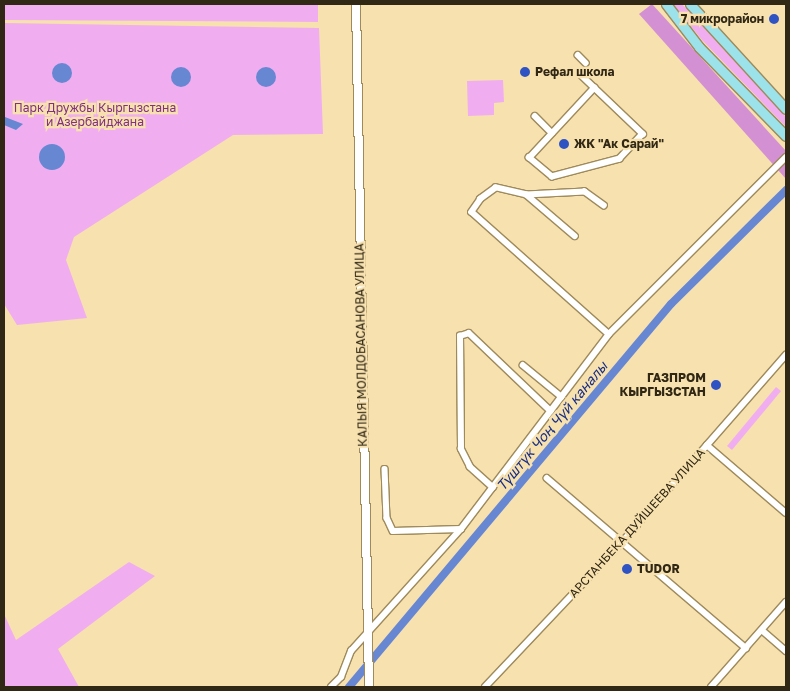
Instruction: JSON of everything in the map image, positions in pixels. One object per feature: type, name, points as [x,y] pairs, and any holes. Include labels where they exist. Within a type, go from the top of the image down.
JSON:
[{"type":"main road","points":[[666,4],[711,60],[786,136]]},
{"type":"main road","points":[[690,4],[786,109]]},
{"type":"street","name":"КАЛЫЯ МОЛДОБАСАНОВА УЛИЦА","points":[[356,4],[370,687]]},
{"type":"street","points":[[578,54],[586,63]]},
{"type":"street","points":[[578,72],[643,134],[620,159],[552,177],[529,158],[594,88]]},
{"type":"street","points":[[535,116],[552,133]]},
{"type":"street","points":[[331,687],[341,677],[351,651],[461,529],[609,334],[786,157]]},
{"type":"street","points":[[604,206],[585,192],[527,195],[491,190],[472,212],[609,334]]},
{"type":"street","points":[[527,195],[576,236]]},
{"type":"street","points":[[493,488],[470,467],[461,450],[460,336],[468,333],[474,338],[550,411]]},
{"type":"street","name":"АРСТАНБЕКА ДУЙШЕЕВА УЛИЦА","points":[[485,687],[623,541],[786,355]]},
{"type":"street","points":[[523,364],[562,397]]},
{"type":"street","points":[[707,445],[786,513]]},
{"type":"street","points":[[386,469],[387,518],[393,531],[461,529]]},
{"type":"street","points":[[547,478],[746,648]]},
{"type":"street","points":[[711,687],[786,602]]},
{"type":"street","points":[[762,630],[786,651]]},
{"type":"green space","points":[[4,4],[318,4],[318,22],[4,20]]},
{"type":"green space","points":[[673,4],[682,4],[786,117],[786,127],[702,40]]},
{"type":"green space","name":"Парк Дружбы Кыргызстана и Азербайджана","points":[[4,23],[319,28],[323,134],[233,135],[74,237],[66,260],[87,318],[17,325],[4,304]]},
{"type":"green space","points":[[503,80],[504,102],[494,103],[494,115],[468,116],[467,81]]},
{"type":"green space","points":[[776,387],[781,391],[732,450],[727,446]]},
{"type":"green space","points":[[129,562],[155,576],[58,649],[79,687],[4,687],[4,614],[16,640]]},
{"type":"shaded area","points":[[652,4],[786,151],[786,179],[639,14]]},
{"type":"water","points":[[62,63],[69,66],[72,73],[69,80],[62,83],[55,80],[52,73],[55,66]]},
{"type":"water","points":[[181,67],[188,70],[191,77],[188,84],[181,87],[174,84],[171,77],[174,70]]},
{"type":"water","points":[[266,67],[273,70],[276,77],[273,84],[266,87],[259,84],[256,77],[259,70]]},
{"type":"water","points":[[4,118],[23,124],[16,130],[4,125]]},
{"type":"water","points":[[52,144],[61,148],[65,157],[61,166],[52,170],[43,166],[39,157],[43,148]]},
{"type":"waterway","name":"Түштүк Чоң Чүй каналы","points":[[349,687],[671,304],[786,190]]},
{"type":"place","name":"7 микрорайон","points":[[774,19]]},
{"type":"place","name":"Рефал школа","points":[[525,72]]},
{"type":"place","name":"ЖК \"Ак Сарай\"","points":[[564,144]]},
{"type":"place","name":"ГАЗПРОМ КЫРГЫЗСТАН","points":[[716,385]]},
{"type":"place","name":"TUDOR","points":[[627,569]]}]
